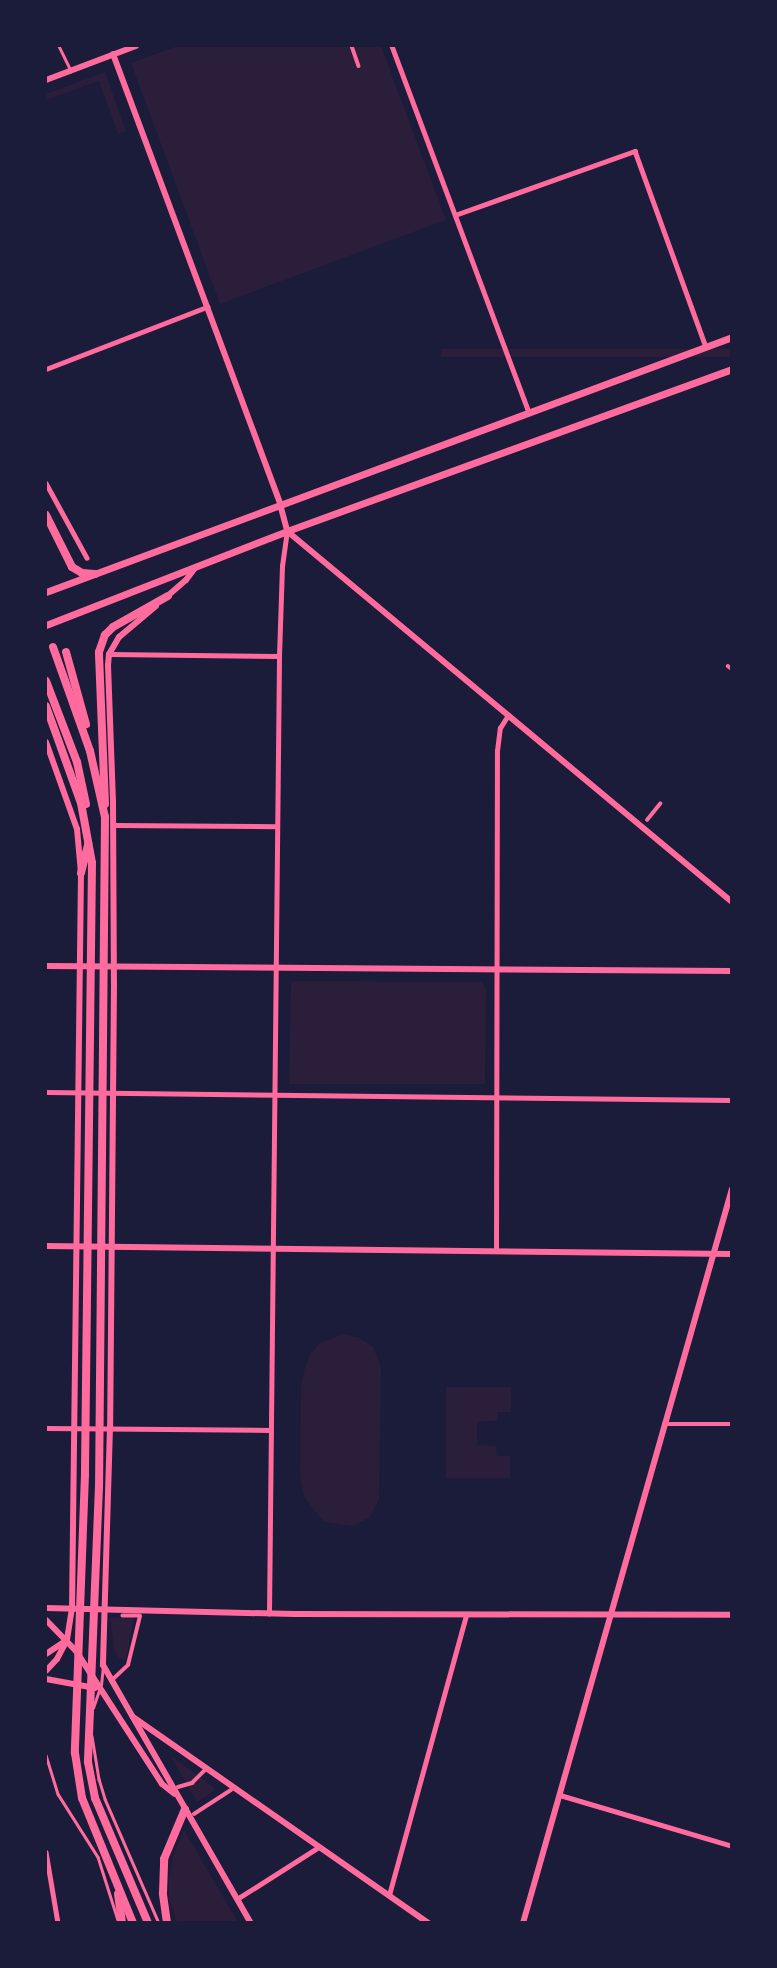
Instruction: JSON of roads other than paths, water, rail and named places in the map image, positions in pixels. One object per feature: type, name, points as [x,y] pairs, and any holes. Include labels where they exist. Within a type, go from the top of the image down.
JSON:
[{"type":"highway","points":[[46,515],[72,567],[82,573],[95,573]]},
{"type":"highway","points":[[148,1923],[95,1798],[88,1762],[99,1486],[105,817],[99,652],[105,635],[113,627],[168,596]]},
{"type":"highway","points":[[53,647],[90,751],[105,817]]},
{"type":"highway","points":[[66,652],[103,783],[113,803]]},
{"type":"highway","points":[[46,681],[77,762],[88,812],[88,845],[81,873]]},
{"type":"highway","points":[[46,706],[81,803],[92,863],[85,1474],[75,1752],[82,1798],[133,1923]]},
{"type":"highway","points":[[167,1923],[163,1894],[166,1853],[185,1809]]},
{"type":"highway","points":[[117,1888],[120,1923]]},
{"type":"main road","points":[[46,592],[732,337]]},
{"type":"main road","points":[[46,625],[287,531],[732,369]]},
{"type":"street","points":[[110,46],[280,504],[287,531],[282,566],[279,656],[270,1614]]},
{"type":"street","points":[[46,80],[136,46]]},
{"type":"street","points":[[352,46],[359,66]]},
{"type":"street","points":[[392,46],[530,413]]},
{"type":"street","points":[[456,215],[635,151],[706,347]]},
{"type":"street","points":[[46,369],[207,307]]},
{"type":"street","points":[[46,483],[87,558]]},
{"type":"street","points":[[287,531],[732,902]]},
{"type":"street","points":[[195,568],[168,596],[119,637],[109,654],[114,966],[110,1427],[103,1665],[251,1923]]},
{"type":"street","points":[[109,654],[279,656]]},
{"type":"street","points":[[496,1251],[498,751],[500,728],[508,715]]},
{"type":"street","points":[[46,742],[77,829],[81,873],[72,1608],[67,1640],[46,1671]]},
{"type":"street","points":[[647,820],[660,804]]},
{"type":"street","points":[[113,825],[277,826]]},
{"type":"street","points":[[46,965],[732,971]]},
{"type":"street","points":[[46,1092],[732,1100]]},
{"type":"street","points":[[523,1923],[732,1189]]},
{"type":"street","points":[[46,1247],[732,1254]]},
{"type":"street","points":[[664,1424],[732,1424]]},
{"type":"street","points":[[46,1427],[270,1430]]},
{"type":"street","points":[[46,1608],[270,1614],[732,1615]]},
{"type":"street","points":[[389,1895],[466,1615]]},
{"type":"street","points":[[112,1680],[128,1665],[140,1616],[122,1616]]},
{"type":"street","points":[[46,1620],[67,1640],[162,1784],[177,1795]]},
{"type":"street","points":[[46,1654],[67,1640]]},
{"type":"street","points":[[46,1679],[100,1689]]},
{"type":"street","points":[[131,1716],[428,1923]]},
{"type":"street","points":[[178,1787],[192,1783],[204,1771]]},
{"type":"street","points":[[194,1814],[231,1790]]},
{"type":"street","points":[[559,1795],[732,1846]]},
{"type":"street","points":[[237,1899],[319,1847]]},
{"type":"street","points":[[46,1852],[58,1923]]},
{"type":"lane","points":[[59,46],[71,71]]},
{"type":"lane","points":[[103,1665],[100,1689],[93,1711],[92,1731],[99,1779],[159,1923]]},
{"type":"lane","points":[[46,1755],[58,1794],[98,1857],[120,1923]]},
{"type":"lane","points":[[98,1857],[104,1847],[114,1842],[126,1847]]}]
